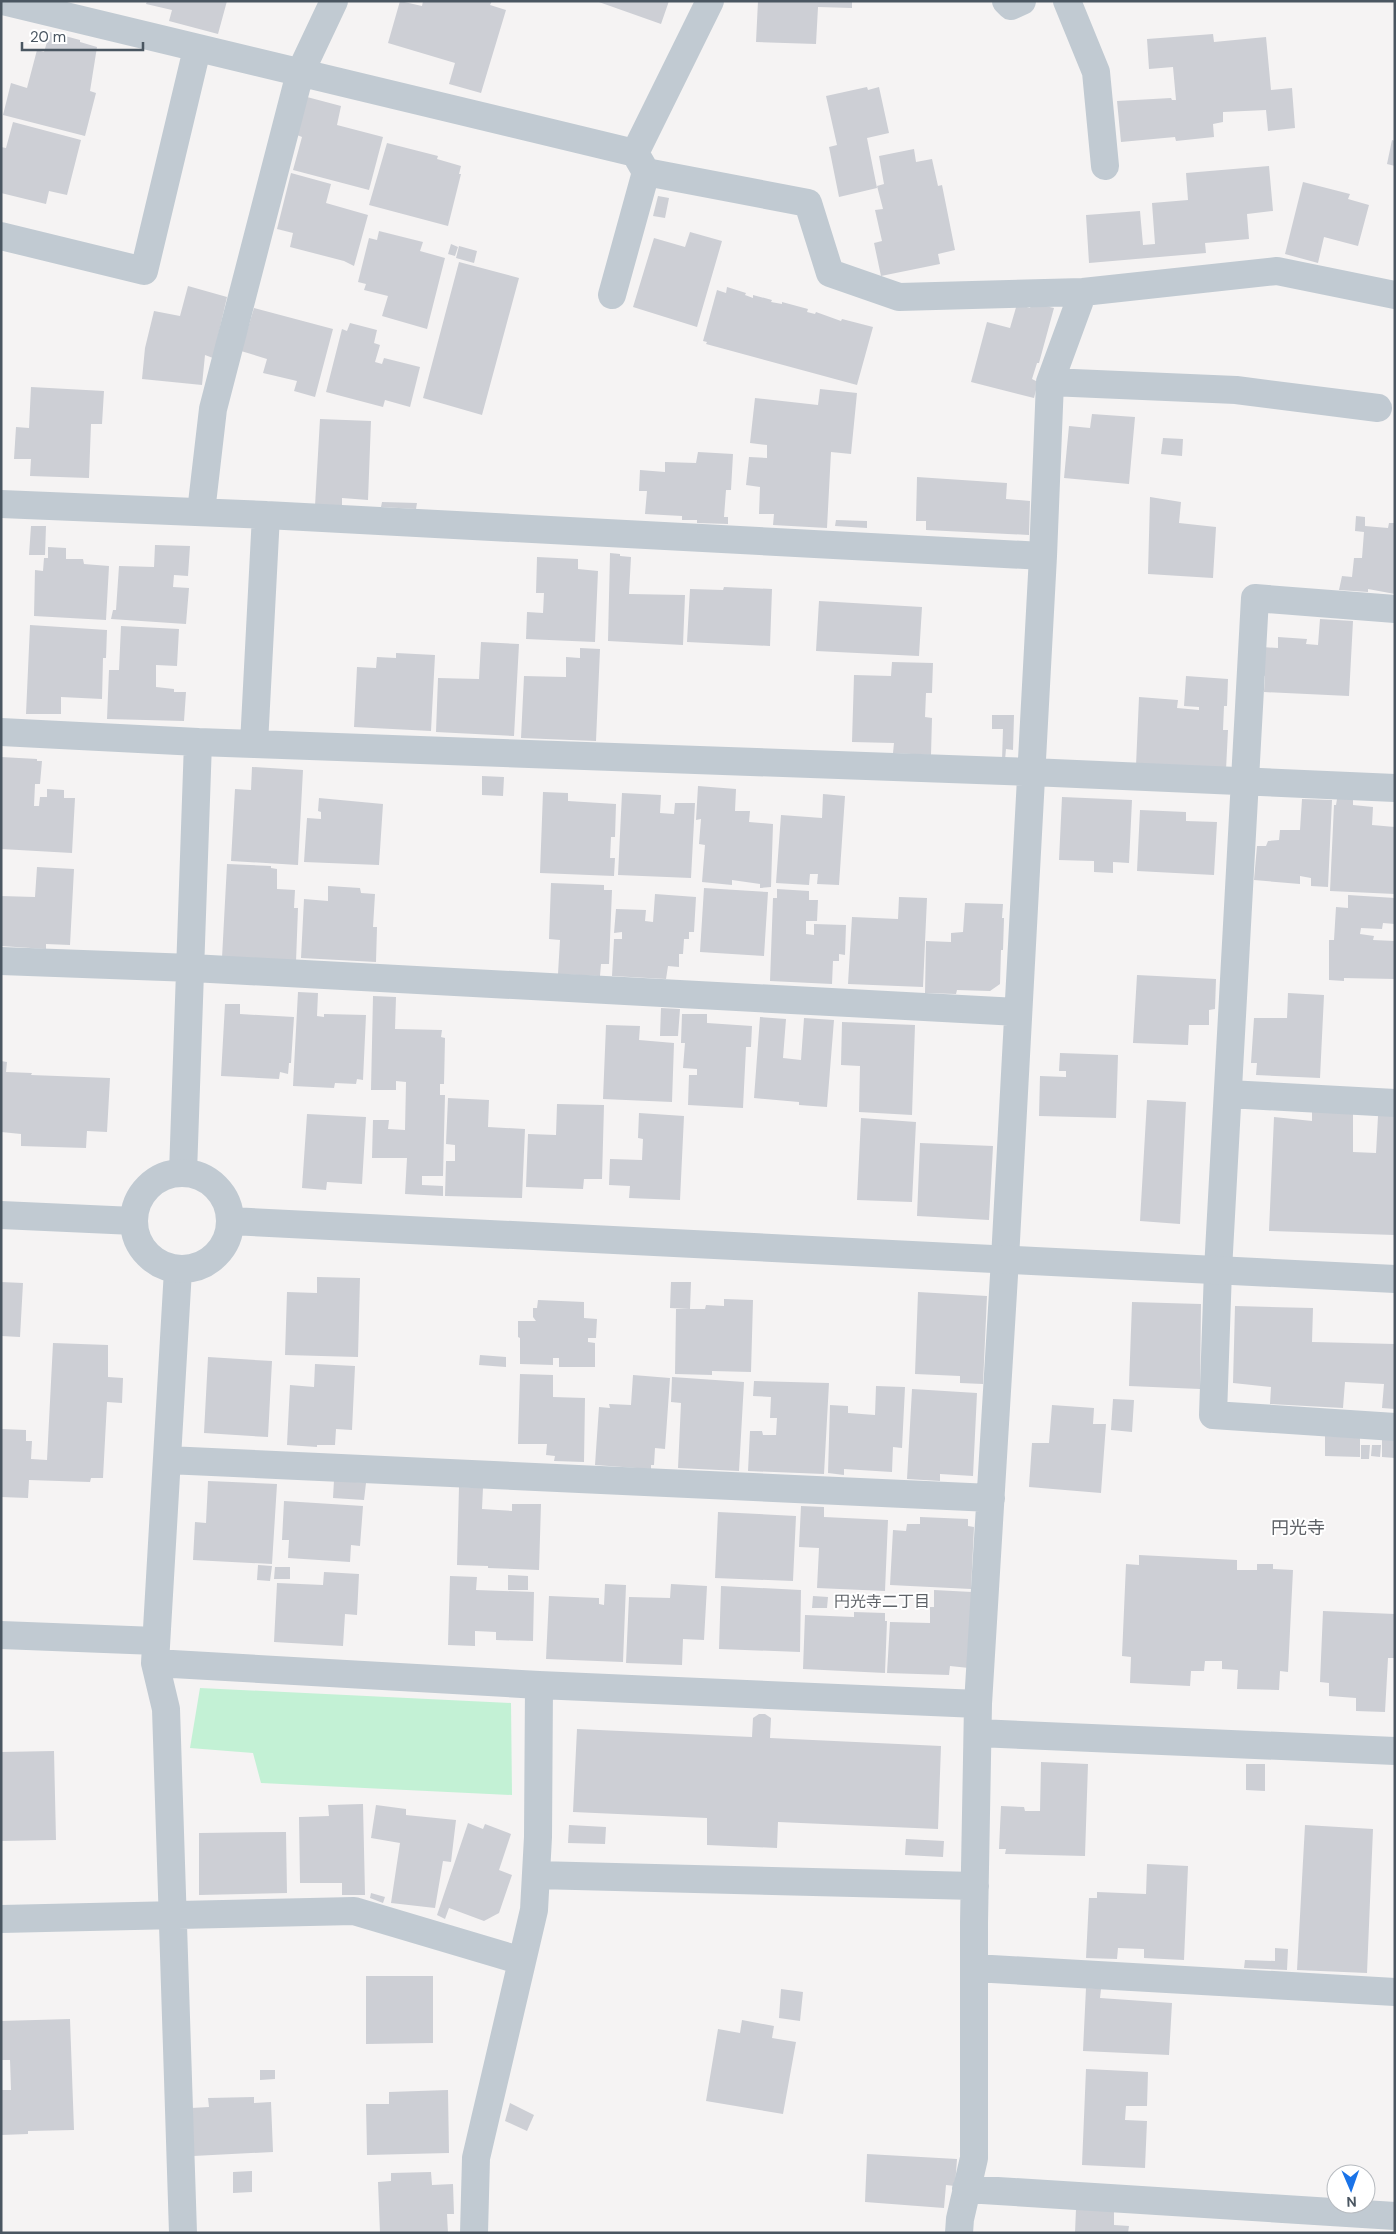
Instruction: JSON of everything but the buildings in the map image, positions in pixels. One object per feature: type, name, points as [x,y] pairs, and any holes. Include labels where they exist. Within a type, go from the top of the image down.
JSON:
[{"type":"street","points":[[3,1],[300,73],[641,163],[808,203],[830,274],[899,297],[1083,292],[1277,271],[1395,295]]},
{"type":"street","points":[[201,512],[214,409],[300,73],[334,1]]},
{"type":"street","points":[[612,295],[641,163],[710,1]]},
{"type":"street","points":[[1006,1],[1011,6],[1022,1]]},
{"type":"street","points":[[1067,1],[1096,72],[1104,166]]},
{"type":"street","points":[[1,236],[144,271],[196,49]]},
{"type":"street","points":[[959,2233],[966,2189],[974,2158],[974,1968],[978,1704],[1005,1259],[1043,556],[1050,382],[1083,292]]},
{"type":"street","points":[[1050,382],[1236,390],[1378,408]]},
{"type":"street","points":[[1,504],[266,515],[1043,556]]},
{"type":"street","points":[[254,744],[266,515]]},
{"type":"street","points":[[1395,609],[1255,598],[1218,1270],[1213,1415],[1395,1427]]},
{"type":"street","points":[[1,732],[198,742],[1031,772],[1395,788]]},
{"type":"street","points":[[184,1173],[198,742]]},
{"type":"street","points":[[1,961],[192,968],[1018,1012]]},
{"type":"street","points":[[1228,1094],[1395,1103]]},
{"type":"street","points":[[184,1173],[198,1175],[212,1182],[222,1193],[229,1207],[231,1221],[229,1237],[215,1257],[194,1269],[178,1270],[164,1266],[152,1259],[142,1248],[136,1236],[134,1221],[136,1206],[143,1193],[154,1182],[168,1175],[184,1173]]},
{"type":"street","points":[[1,1215],[134,1221]]},
{"type":"street","points":[[231,1221],[1395,1278]]},
{"type":"street","points":[[178,1270],[155,1652],[166,1709],[183,2233]]},
{"type":"street","points":[[167,1460],[991,1498]]},
{"type":"street","points":[[1,1635],[155,1652],[539,1685],[978,1704]]},
{"type":"street","points":[[474,2233],[476,2158],[534,1910],[538,1837],[539,1685]]},
{"type":"street","points":[[978,1733],[1395,1751]]},
{"type":"street","points":[[536,1875],[975,1886]]},
{"type":"street","points":[[1,1919],[354,1911],[522,1961]]},
{"type":"street","points":[[974,1968],[1395,1992]]},
{"type":"street","points":[[966,2189],[1395,2216]]},
{"type":"green space","points":[[200,1688],[511,1703],[512,1795],[261,1783],[253,1753],[190,1748]]},
{"type":"district","name":"円光寺","points":[[1298,1528]]},
{"type":"district","name":"円光寺二丁目","points":[[882,1601]]}]
